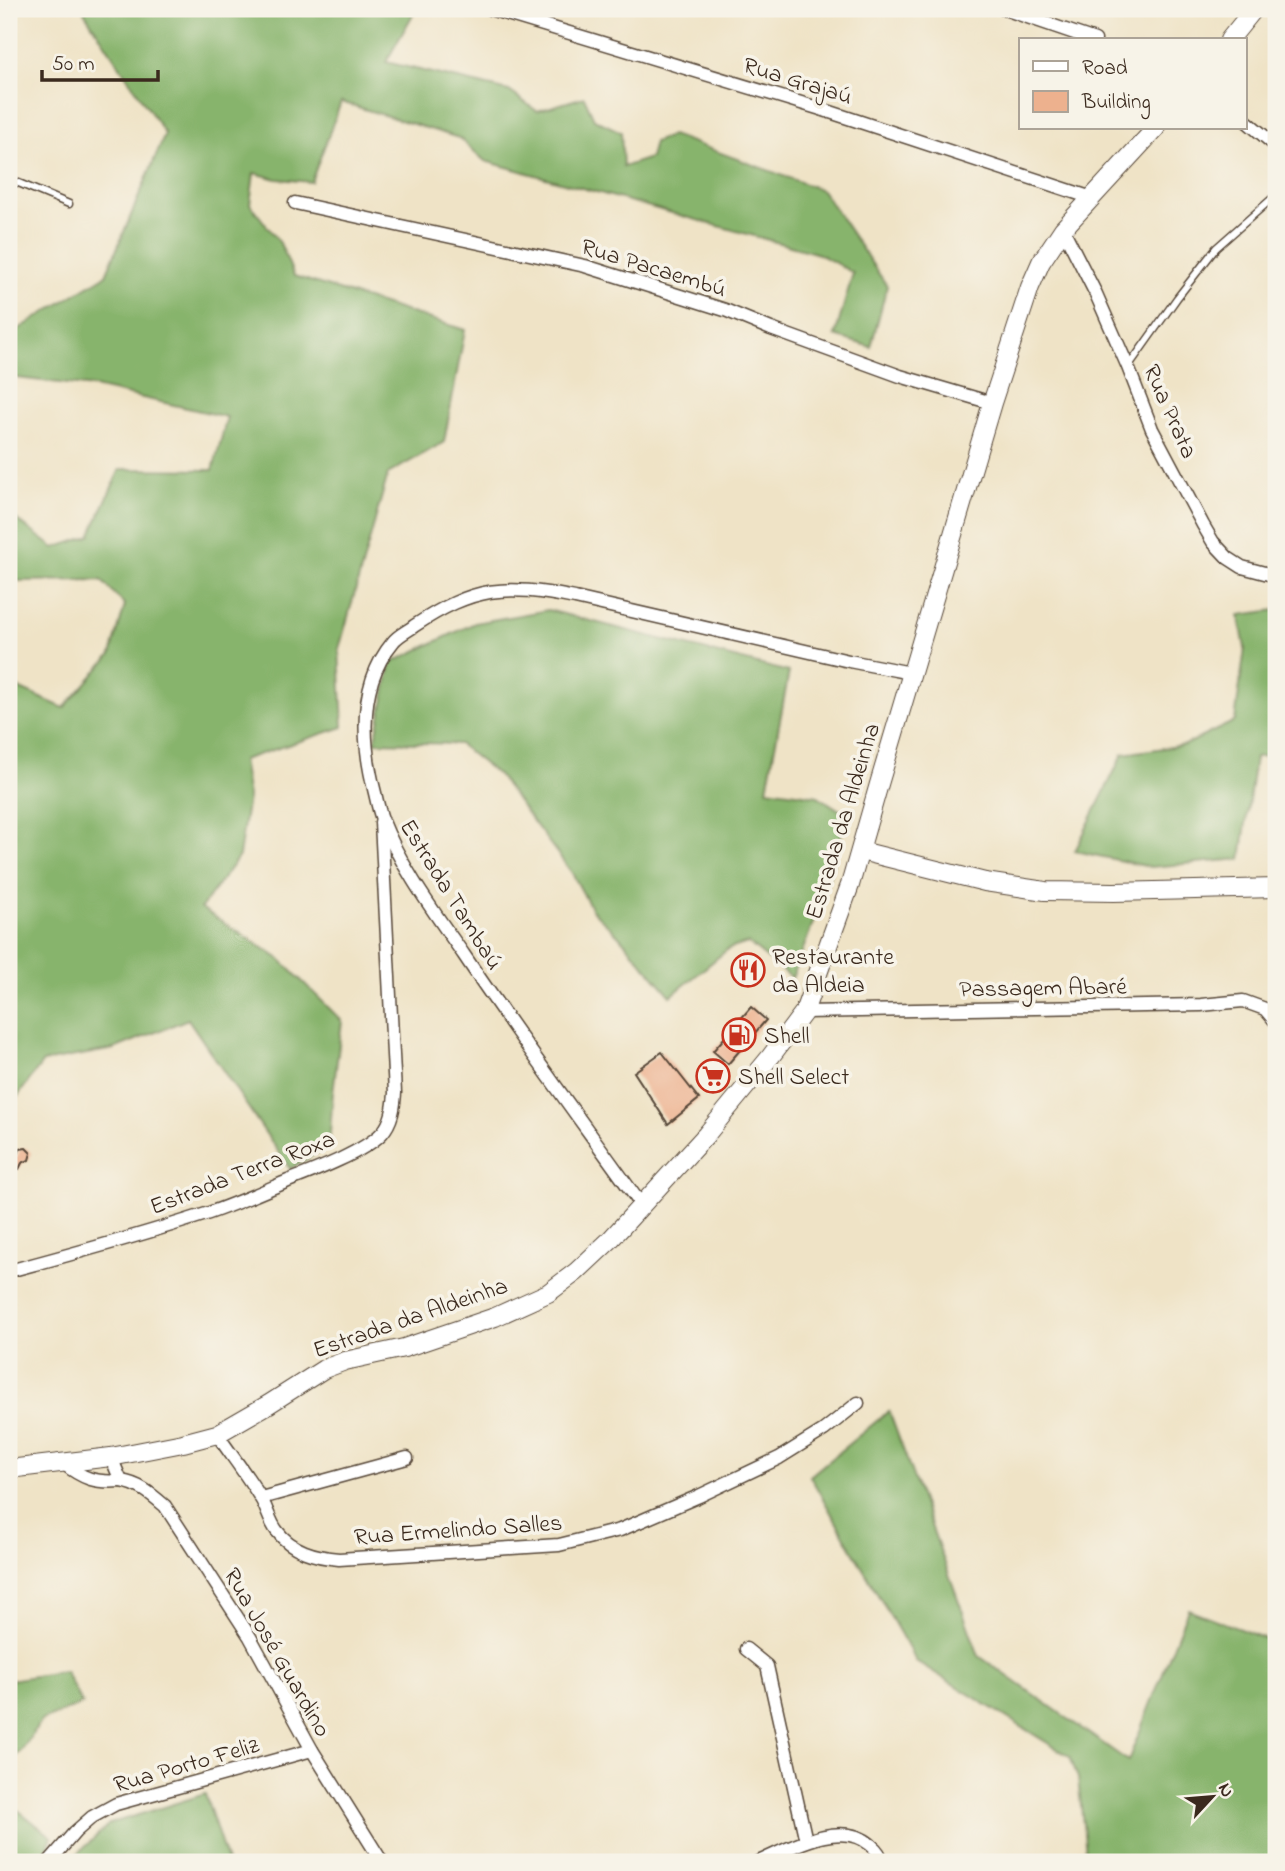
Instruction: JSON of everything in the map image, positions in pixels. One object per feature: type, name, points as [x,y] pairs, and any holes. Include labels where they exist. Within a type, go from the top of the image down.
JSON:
[{"type":"street","name":"Rua Grajaú","points":[[490,9],[821,109],[1092,198]]},
{"type":"street","points":[[1004,9],[1090,38]]},
{"type":"street","points":[[1231,38],[1254,9]]},
{"type":"street","points":[[1246,121],[1276,146]]},
{"type":"street","name":"Estrada da Aldeinha","points":[[9,1469],[111,1457],[217,1434],[324,1369],[345,1361],[404,1348],[495,1317],[548,1293],[593,1257],[731,1106],[804,1012],[834,932],[861,851],[992,403],[1030,287],[1041,262],[1063,229],[1154,130]]},
{"type":"street","name":"Rua Pacaembú","points":[[295,204],[585,266],[725,310],[900,376],[992,403]]},
{"type":"street","name":"Rua Prata","points":[[1063,229],[1096,294],[1152,429],[1213,542],[1228,558],[1242,567],[1276,576]]},
{"type":"street","name":"Estrada Tambaú","points":[[642,1206],[419,890],[381,818],[365,739],[366,707],[376,667],[394,640],[439,610],[481,592],[509,589],[536,590],[911,673]]},
{"type":"street","name":"Estrada Terra Roxa","points":[[9,1271],[210,1212],[315,1171],[358,1150],[383,1133],[394,1108],[395,1093],[381,818]]},
{"type":"street","points":[[861,851],[985,881],[1045,891],[1276,888]]},
{"type":"street","name":"Passagem Abaré","points":[[804,1012],[1187,1005],[1243,1001],[1265,1009],[1276,1022]]},
{"type":"street","name":"Rua Ermelindo Salles","points":[[217,1434],[261,1498],[276,1530],[290,1545],[307,1553],[339,1559],[559,1545],[620,1530],[779,1458],[824,1430],[858,1403]]},
{"type":"street","points":[[111,1457],[121,1481]]},
{"type":"street","points":[[261,1498],[407,1458]]},
{"type":"street","name":"Rua José Guardino","points":[[62,1463],[79,1475],[101,1483],[129,1482],[148,1490],[165,1506],[250,1637],[312,1750],[382,1862]]},
{"type":"street","points":[[746,1649],[767,1666],[806,1841]]},
{"type":"street","name":"Rua Porto Feliz","points":[[49,1862],[92,1817],[116,1804],[312,1750]]},
{"type":"street","points":[[758,1862],[806,1841],[832,1834],[849,1834],[864,1839],[881,1856],[883,1862]]},
{"type":"lane","points":[[9,179],[69,204]]},
{"type":"lane","points":[[1128,368],[1216,248],[1276,195]]},
{"type":"green space","points":[[86,9],[416,9],[386,62],[509,91],[537,111],[584,97],[594,119],[621,132],[623,167],[650,158],[654,142],[672,135],[822,190],[887,286],[871,347],[835,336],[853,273],[819,254],[485,161],[459,138],[341,102],[311,182],[277,179],[254,173],[250,204],[280,243],[294,276],[465,330],[444,442],[388,474],[339,649],[343,727],[242,760],[248,797],[239,856],[201,908],[280,959],[342,1021],[329,1146],[290,1169],[188,1019],[114,1049],[43,1062],[9,1108],[9,684],[64,708],[111,655],[125,605],[101,580],[9,581],[9,514],[54,548],[90,536],[120,469],[213,470],[227,417],[94,387],[9,377],[9,335],[106,275],[165,134],[84,12]]},
{"type":"green space","points":[[548,610],[789,672],[767,789],[818,796],[847,815],[823,897],[792,978],[748,943],[728,949],[671,996],[619,936],[592,910],[572,873],[498,775],[459,744],[375,742],[391,663],[475,623]]},
{"type":"green space","points":[[1276,610],[1276,683],[1271,707],[1276,707],[1276,755],[1255,757],[1241,859],[1150,867],[1075,851],[1123,754],[1185,745],[1235,721],[1245,648],[1239,615]]},
{"type":"green space","points":[[889,1411],[979,1656],[1128,1761],[1188,1609],[1276,1643],[1276,1862],[1087,1862],[1078,1778],[1070,1757],[916,1661],[810,1476]]},
{"type":"green space","points":[[65,1671],[82,1704],[42,1720],[22,1750],[9,1762],[9,1680]]},
{"type":"green space","points":[[205,1794],[227,1862],[69,1862],[109,1824]]},
{"type":"green space","points":[[9,1803],[52,1837],[41,1862],[9,1862]]},
{"type":"building","name":"Shell","points":[[751,1007],[766,1020],[728,1064],[713,1051]]},
{"type":"building","points":[[662,1052],[699,1099],[668,1124],[634,1072]]},
{"type":"building","points":[[26,1148],[31,1153],[29,1160],[22,1163],[19,1169],[9,1171],[9,1158],[17,1157],[20,1149]]},
{"type":"place","name":"Restaurante da Aldeia","points":[[748,970]]},
{"type":"place","name":"Shell","points":[[739,1035]]},
{"type":"place","name":"Shell Select","points":[[713,1076]]}]
